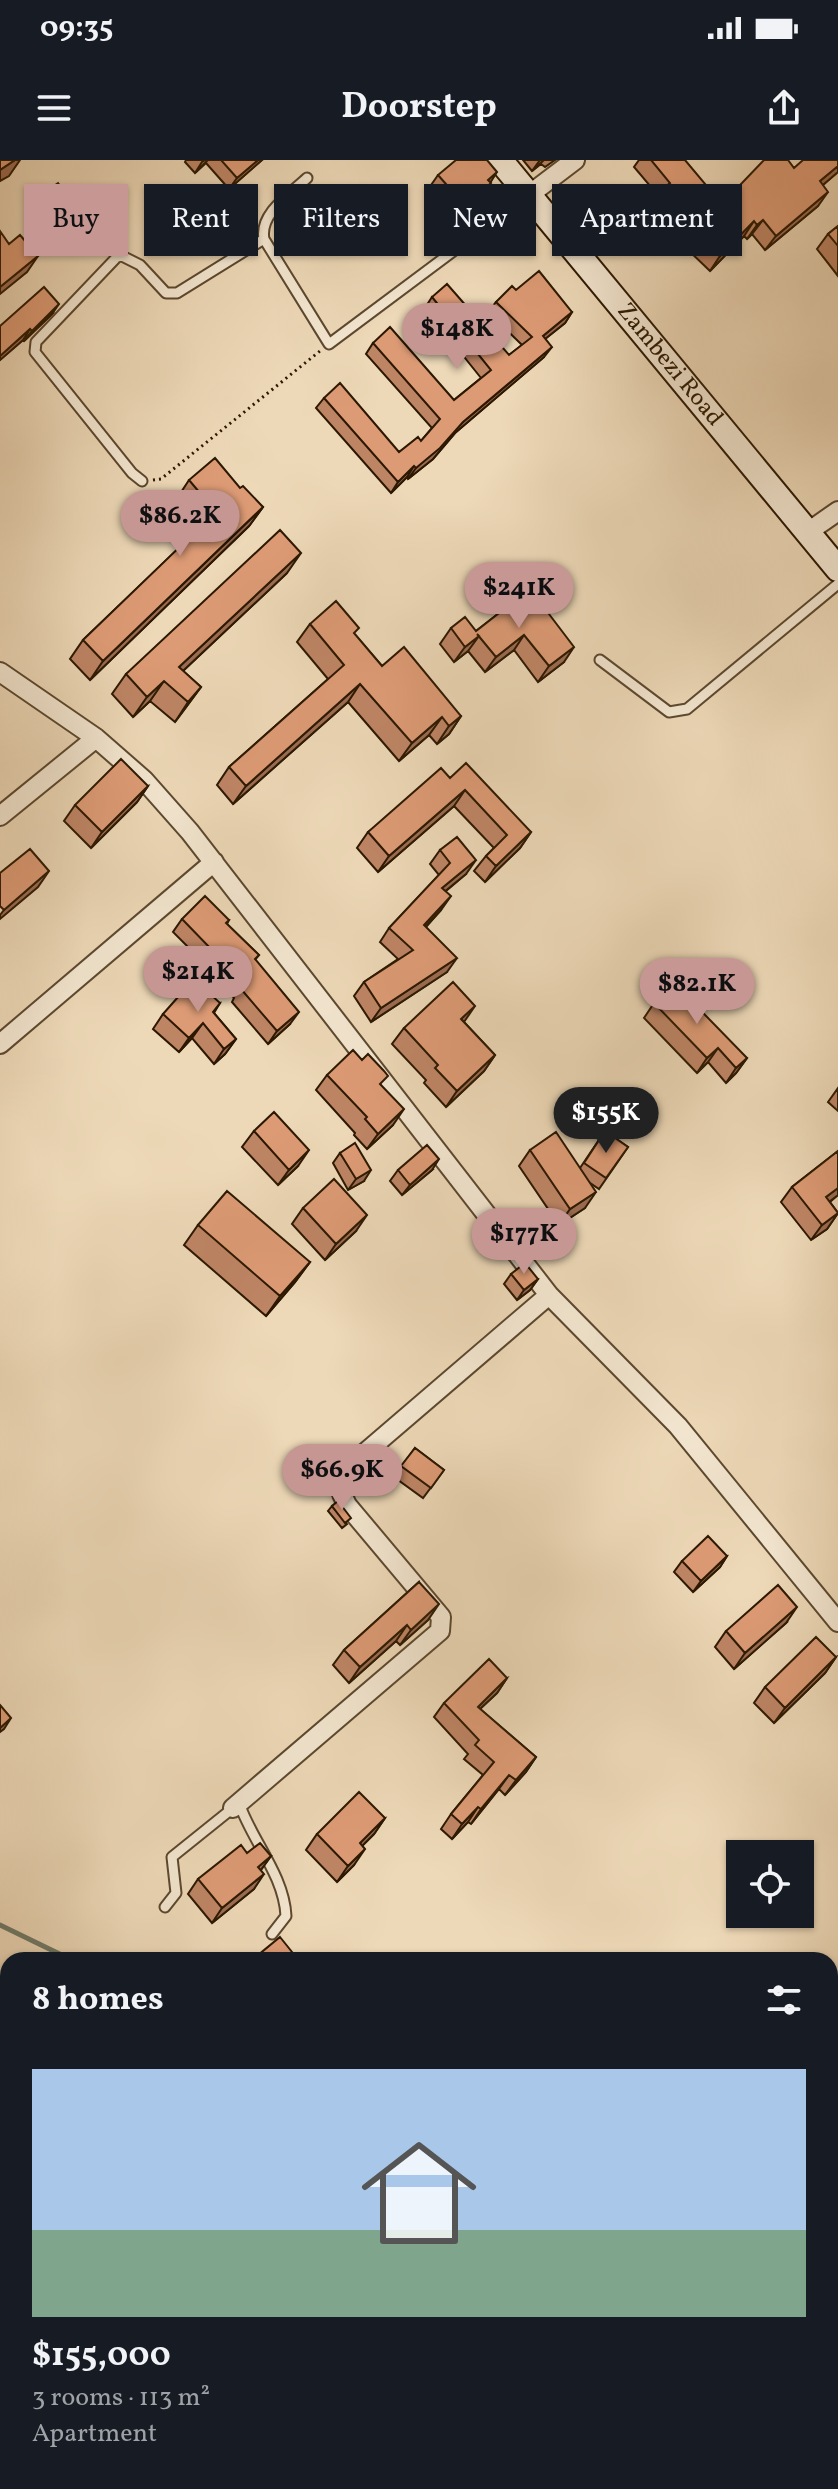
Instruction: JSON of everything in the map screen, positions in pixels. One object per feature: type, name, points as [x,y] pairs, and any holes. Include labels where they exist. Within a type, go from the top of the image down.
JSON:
[{"type":"main road","name":"Zambezi Road","points":[[500,160],[520,184]]},
{"type":"main road","name":"Zambezi Road","points":[[536,203],[838,569]]},
{"type":"street","points":[[536,190],[575,160]]},
{"type":"street","points":[[808,532],[838,511]]},
{"type":"street","points":[[0,672],[96,738],[144,780],[214,862],[549,1295],[678,1426],[838,1622]]},
{"type":"street","points":[[0,816],[96,738]]},
{"type":"street","points":[[0,1044],[214,862]]},
{"type":"street","points":[[236,1805],[440,1631],[441,1617],[347,1505],[341,1482],[345,1470],[549,1295]]},
{"type":"lane","points":[[307,178],[266,219],[262,231],[329,344],[447,256]]},
{"type":"lane","points":[[142,481],[132,473],[35,352],[36,342],[43,331],[117,257],[122,256],[140,265],[166,293],[177,293],[264,239]]},
{"type":"lane","points":[[600,660],[669,712],[687,709],[838,584]]},
{"type":"lane","points":[[165,1907],[176,1893],[172,1857],[236,1805],[285,1899],[286,1916],[272,1934]]},
{"type":"path","points":[[142,481],[161,479],[329,344]]},
{"type":"building","points":[[0,160],[15,160],[0,170]]},
{"type":"building","points":[[221,160],[258,160],[237,178]]},
{"type":"building","points":[[456,160],[487,160],[497,172],[488,180],[490,184],[446,184],[438,175]]},
{"type":"building","points":[[651,160],[685,160],[705,184],[669,184]]},
{"type":"building","points":[[764,160],[788,160],[794,168],[803,160],[838,160],[838,166],[820,181],[828,192],[776,236],[763,220],[757,225],[754,221],[742,233],[741,184]]},
{"type":"building","points":[[838,226],[838,246],[828,234]]},
{"type":"building","points":[[0,231],[9,244],[20,235],[24,240],[24,256],[38,256],[0,287]]},
{"type":"building","points":[[539,271],[572,312],[543,336],[552,347],[398,482],[324,398],[340,383],[399,452],[418,437],[421,441],[440,419],[373,343],[390,327],[454,400],[491,370],[432,297],[447,284],[509,355],[532,337],[496,302],[512,286],[516,290]]},
{"type":"building","points":[[44,287],[59,304],[32,331],[30,329],[0,356],[0,326]]},
{"type":"building","points":[[215,458],[240,488],[243,486],[263,507],[103,661],[83,640],[216,512],[189,480]]},
{"type":"building","points":[[280,530],[301,553],[179,667],[201,687],[188,702],[164,681],[147,697],[126,674]]},
{"type":"building","points":[[530,589],[574,647],[549,666],[524,635],[496,657],[479,636],[465,647],[451,628],[465,617],[476,631]]},
{"type":"building","points":[[336,601],[359,628],[354,633],[382,666],[404,647],[461,716],[449,726],[442,717],[412,743],[360,684],[246,786],[229,767],[344,665],[310,624]]},
{"type":"building","points":[[121,759],[148,786],[102,832],[75,805]]},
{"type":"building","points":[[466,763],[531,832],[496,866],[486,856],[507,835],[465,790],[389,856],[368,832],[441,768],[450,778]]},
{"type":"building","points":[[457,837],[476,860],[442,888],[451,896],[424,925],[457,958],[381,1008],[364,982],[413,950],[389,928],[450,863],[440,850]]},
{"type":"building","points":[[30,849],[49,871],[4,910],[0,906],[0,873]]},
{"type":"building","points":[[205,896],[229,920],[226,923],[259,955],[255,959],[299,1012],[277,1031],[241,989],[244,986],[211,955],[214,952],[182,919]]},
{"type":"building","points":[[194,979],[220,1003],[213,1012],[236,1039],[224,1049],[203,1023],[189,1038],[163,1014]]},
{"type":"building","points":[[453,982],[475,1006],[461,1019],[495,1055],[457,1091],[404,1028]]},
{"type":"building","points":[[674,983],[747,1058],[736,1068],[718,1048],[707,1058],[654,1003]]},
{"type":"building","points":[[353,1050],[362,1060],[368,1054],[384,1071],[388,1076],[380,1084],[404,1109],[378,1134],[365,1119],[367,1117],[327,1075]]},
{"type":"building","points":[[274,1112],[309,1150],[289,1170],[254,1131]]},
{"type":"building","points":[[605,1131],[628,1147],[606,1178],[584,1163]]},
{"type":"building","points":[[556,1132],[596,1192],[570,1209],[530,1150]]},
{"type":"building","points":[[355,1143],[371,1170],[356,1179],[340,1153]]},
{"type":"building","points":[[427,1145],[439,1159],[410,1185],[398,1170]]},
{"type":"building","points":[[838,1151],[838,1188],[826,1197],[838,1213],[822,1225],[792,1187]]},
{"type":"building","points":[[334,1179],[367,1215],[336,1244],[303,1208]]},
{"type":"building","points":[[227,1191],[310,1262],[280,1296],[198,1225]]},
{"type":"building","points":[[525,1263],[538,1279],[524,1290],[511,1274]]},
{"type":"building","points":[[415,1448],[444,1470],[431,1488],[401,1466]]},
{"type":"building","points":[[338,1501],[351,1518],[345,1523],[332,1506]]},
{"type":"building","points":[[708,1536],[727,1556],[701,1581],[682,1561]]},
{"type":"building","points":[[419,1582],[439,1604],[411,1630],[407,1625],[360,1667],[344,1650]]},
{"type":"building","points":[[778,1585],[797,1607],[745,1653],[726,1631]]},
{"type":"building","points":[[816,1637],[836,1657],[785,1708],[765,1687]]},
{"type":"building","points":[[489,1659],[507,1678],[478,1707],[536,1757],[516,1780],[509,1775],[481,1809],[478,1807],[462,1824],[451,1814],[494,1762],[475,1745],[479,1740],[444,1703]]},
{"type":"building","points":[[0,1705],[11,1718],[0,1728]]},
{"type":"building","points":[[359,1792],[385,1818],[360,1843],[365,1849],[348,1866],[317,1834]]},
{"type":"building","points":[[260,1843],[271,1856],[258,1867],[264,1874],[222,1908],[198,1879],[241,1845],[247,1853]]},
{"type":"building","points":[[280,1937],[292,1952],[262,1952]]},
{"type":"waterway","points":[[0,1925],[56,1952]]}]
